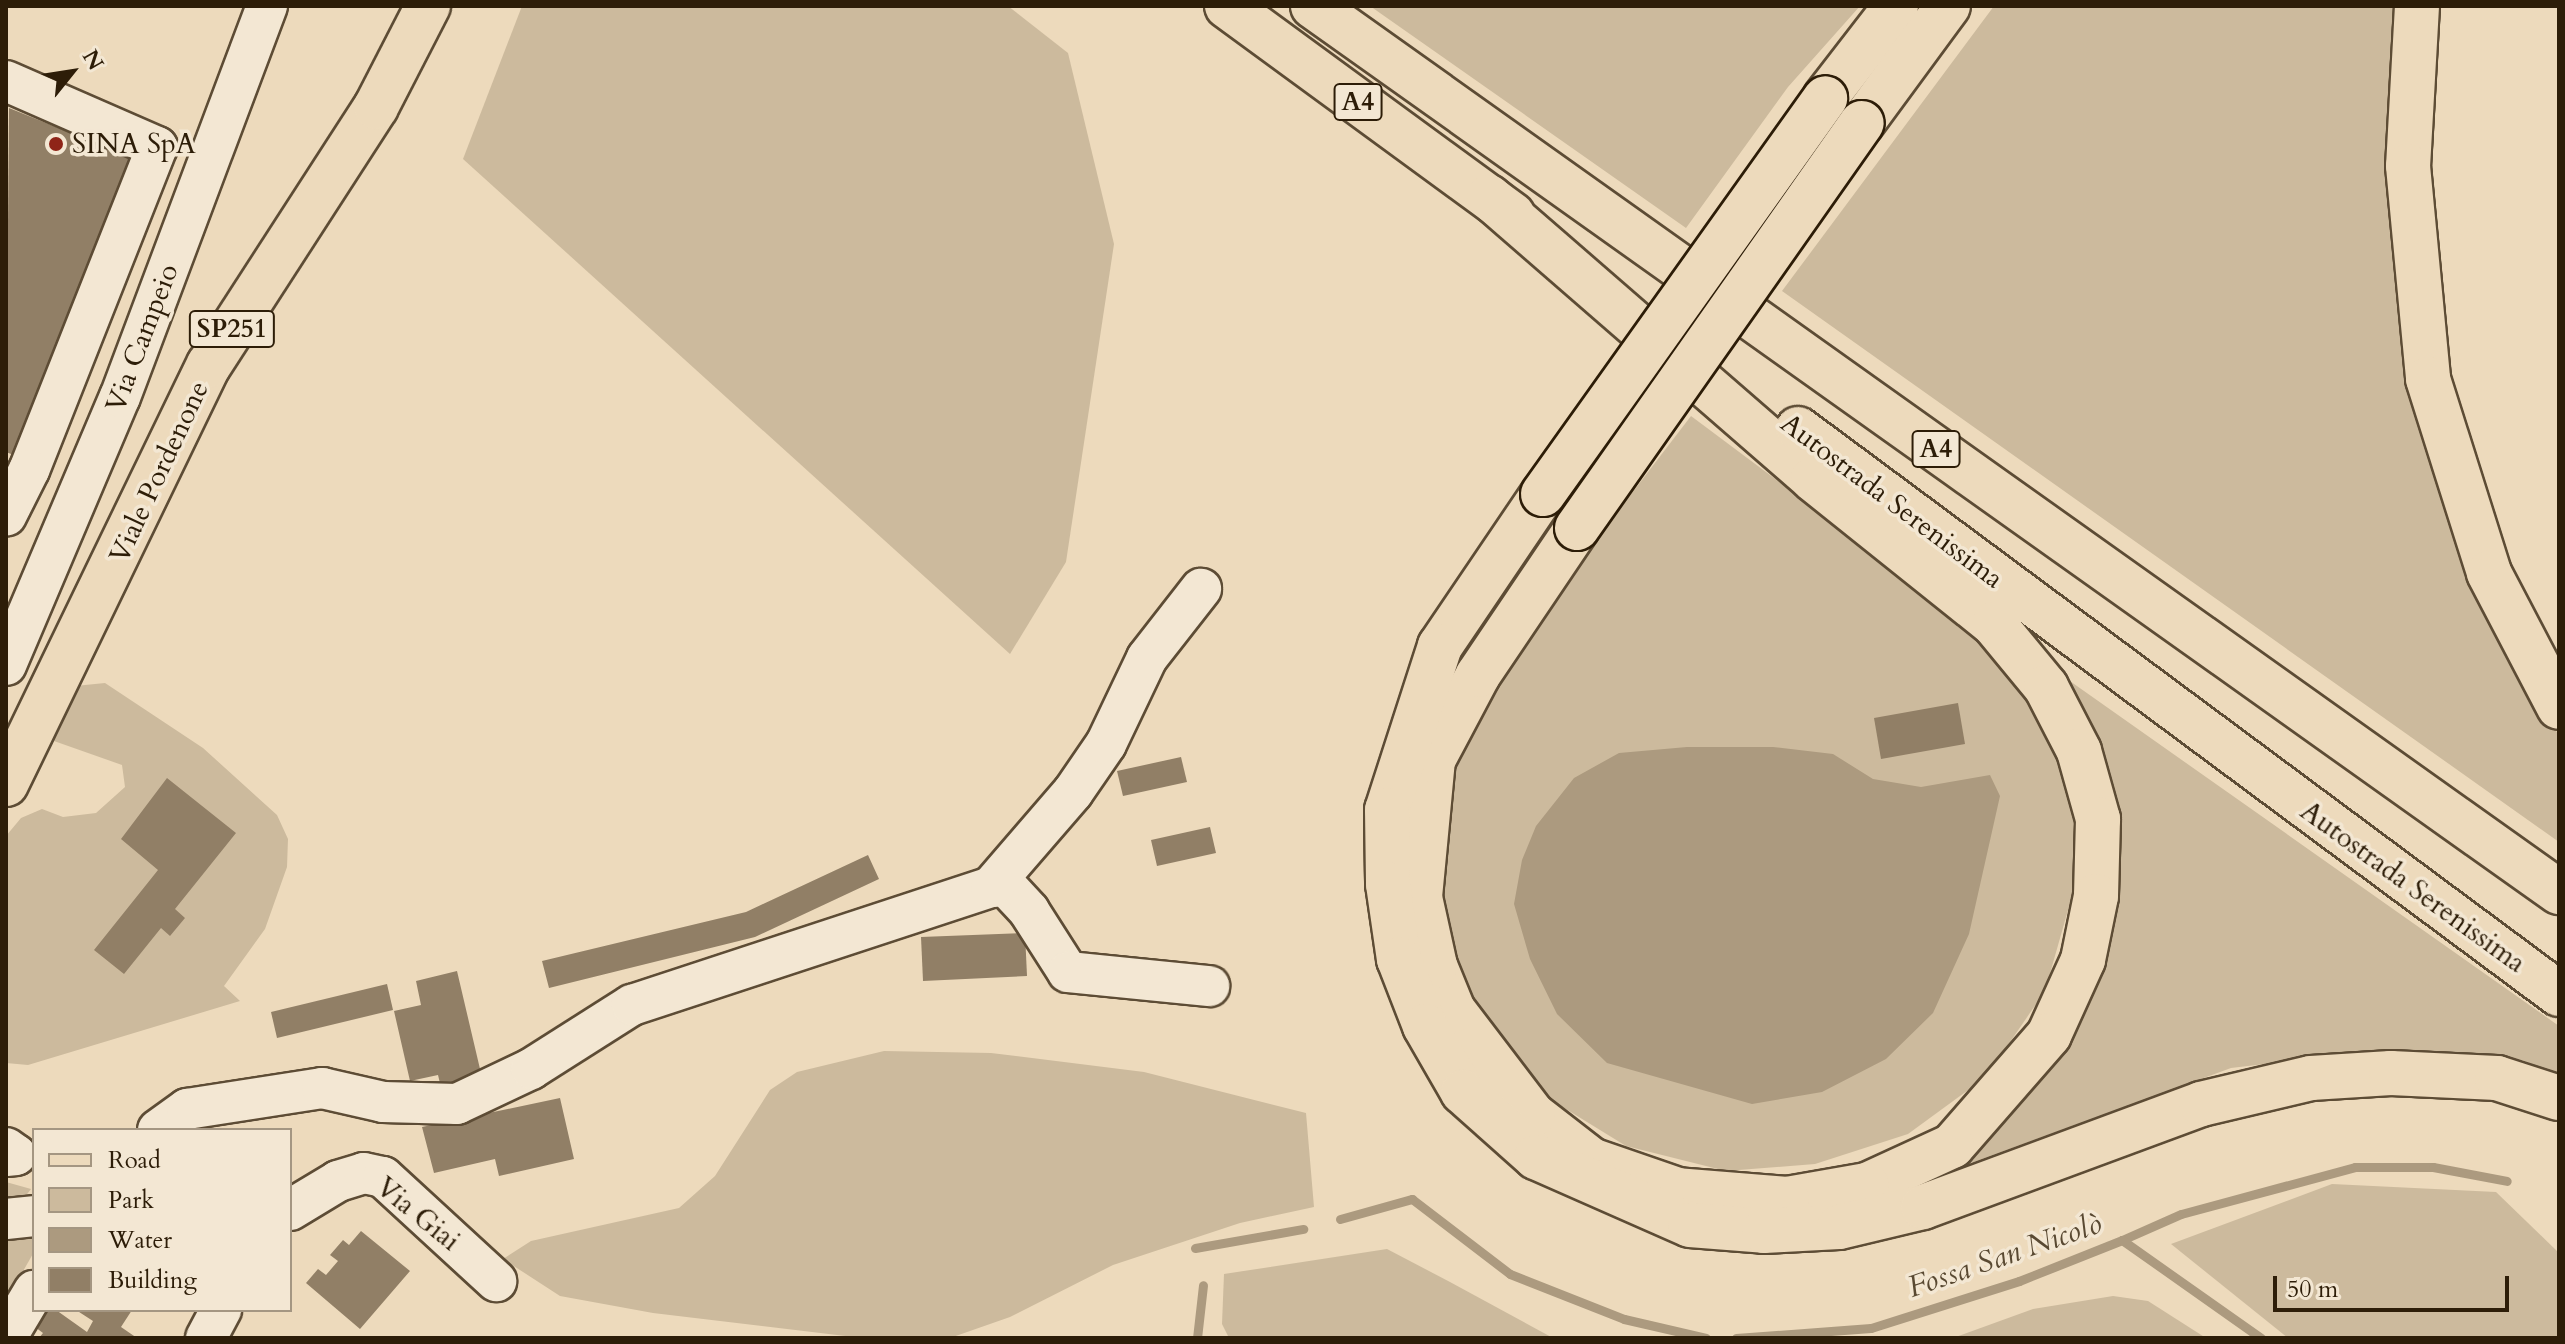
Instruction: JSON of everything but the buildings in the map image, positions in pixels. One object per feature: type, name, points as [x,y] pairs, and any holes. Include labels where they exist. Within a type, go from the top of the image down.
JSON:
[{"type":"main road","name":"Viale Pordenone","points":[[12,762],[209,365],[376,107],[428,6]]},
{"type":"main road","name":"Autostrada Serenissima","points":[[1227,6],[1489,197],[2174,713],[2559,994]]},
{"type":"main road","name":"A4","points":[[1313,6],[2559,892]]},
{"type":"main road","points":[[1896,6],[1825,98],[1543,494],[1440,646],[1387,810],[1388,884],[1399,959],[1425,1026],[1463,1092],[1536,1157],[1690,1225],[1764,1231],[1839,1227],[1923,1207],[2201,1104],[2311,1078],[2391,1073],[2497,1078],[2559,1098]]},
{"type":"main road","points":[[1489,197],[1813,479],[1994,624],[2046,687],[2079,751],[2098,819],[2096,896],[2083,960],[2049,1035],[1952,1146],[1867,1185],[1787,1199],[1678,1190],[1591,1160],[1533,1115],[1453,1010],[1435,966],[1420,897],[1433,760],[1478,675],[1577,528],[1862,123],[1948,6]]},
{"type":"main road","points":[[2417,6],[2408,166],[2428,379],[2489,573],[2559,707]]},
{"type":"street","name":"Via Campeio","points":[[6,665],[120,397],[267,6]]},
{"type":"street","points":[[6,81],[157,147],[29,470],[6,516]]},
{"type":"street","points":[[991,887],[1073,792],[1106,744],[1147,658],[1201,589]]},
{"type":"street","points":[[161,1128],[187,1109],[322,1088],[383,1102],[457,1104],[531,1069],[632,1005],[991,887],[1006,886],[1029,911],[1068,972],[1209,986]]},
{"type":"street","name":"Via Giai","points":[[292,1209],[338,1181],[364,1173],[383,1177],[496,1281]]},
{"type":"street","points":[[6,1219],[32,1216]]},
{"type":"street","points":[[6,1338],[32,1294]]},
{"type":"street","points":[[206,1338],[220,1312]]},
{"type":"green space","points":[[522,6],[1008,6],[1068,53],[1114,244],[1066,562],[1010,654],[463,159]]},
{"type":"green space","points":[[1370,6],[1860,6],[1788,87],[1686,228]]},
{"type":"green space","points":[[1994,6],[2407,6],[2397,158],[2515,658],[2559,736],[2559,842],[1782,291]]},
{"type":"green space","points":[[1691,416],[2001,648],[2044,713],[2073,811],[2074,889],[2045,991],[1986,1077],[1908,1134],[1815,1164],[1726,1171],[1626,1146],[1522,1082],[1475,1009],[1455,958],[1442,892],[1444,807],[1463,740],[1523,635]]},
{"type":"green space","points":[[2067,679],[2559,1026],[2559,1075],[2522,1060],[2358,1053],[2231,1068],[1894,1191],[2061,1038],[2105,769]]},
{"type":"green space","points":[[105,683],[203,748],[277,815],[288,839],[287,867],[265,929],[224,986],[240,1001],[28,1065],[6,1063],[6,836],[21,818],[42,809],[63,817],[96,813],[125,787],[122,765],[54,741],[75,686]]},
{"type":"green space","points":[[884,1051],[991,1053],[1144,1072],[1306,1113],[1314,1207],[1240,1223],[1113,1265],[1010,1317],[950,1338],[862,1338],[653,1313],[560,1296],[503,1259],[531,1241],[679,1208],[715,1176],[770,1090],[797,1072]]},
{"type":"green space","points":[[6,1182],[31,1189],[24,1198],[6,1200]]},
{"type":"green space","points":[[2332,1184],[2496,1192],[2559,1253],[2559,1338],[2288,1338],[2171,1244]]},
{"type":"green space","points":[[32,1235],[32,1256],[6,1301],[6,1236]]},
{"type":"green space","points":[[1387,1249],[1553,1338],[1229,1338],[1222,1324],[1224,1274]]},
{"type":"green space","points":[[2113,1296],[2148,1301],[2206,1338],[1953,1338],[2033,1309]]},
{"type":"water","points":[[1687,747],[1773,747],[1833,754],[1873,779],[1921,787],[1990,775],[2000,796],[1969,934],[1933,1013],[1886,1059],[1822,1092],[1752,1104],[1607,1063],[1557,1014],[1530,959],[1514,904],[1522,860],[1536,826],[1574,778],[1619,753]]},
{"type":"waterway","points":[[2122,1240],[2181,1214],[2355,1167],[2433,1167],[2507,1181]]},
{"type":"waterway","name":"Fossa San Nicolò","points":[[1340,1219],[1412,1199],[1510,1274],[1624,1319],[1706,1338]]},
{"type":"waterway","name":"Fossa San Nicolò","points":[[1195,1248],[1303,1229]]},
{"type":"waterway","name":"Fossa San Nicolò","points":[[1736,1338],[1871,1328],[2019,1281],[2122,1240],[2261,1338]]},
{"type":"waterway","name":"Fossa San Nicolò","points":[[1197,1338],[1203,1285]]},
{"type":"place","name":"SINA SpA","points":[[56,144]]}]
